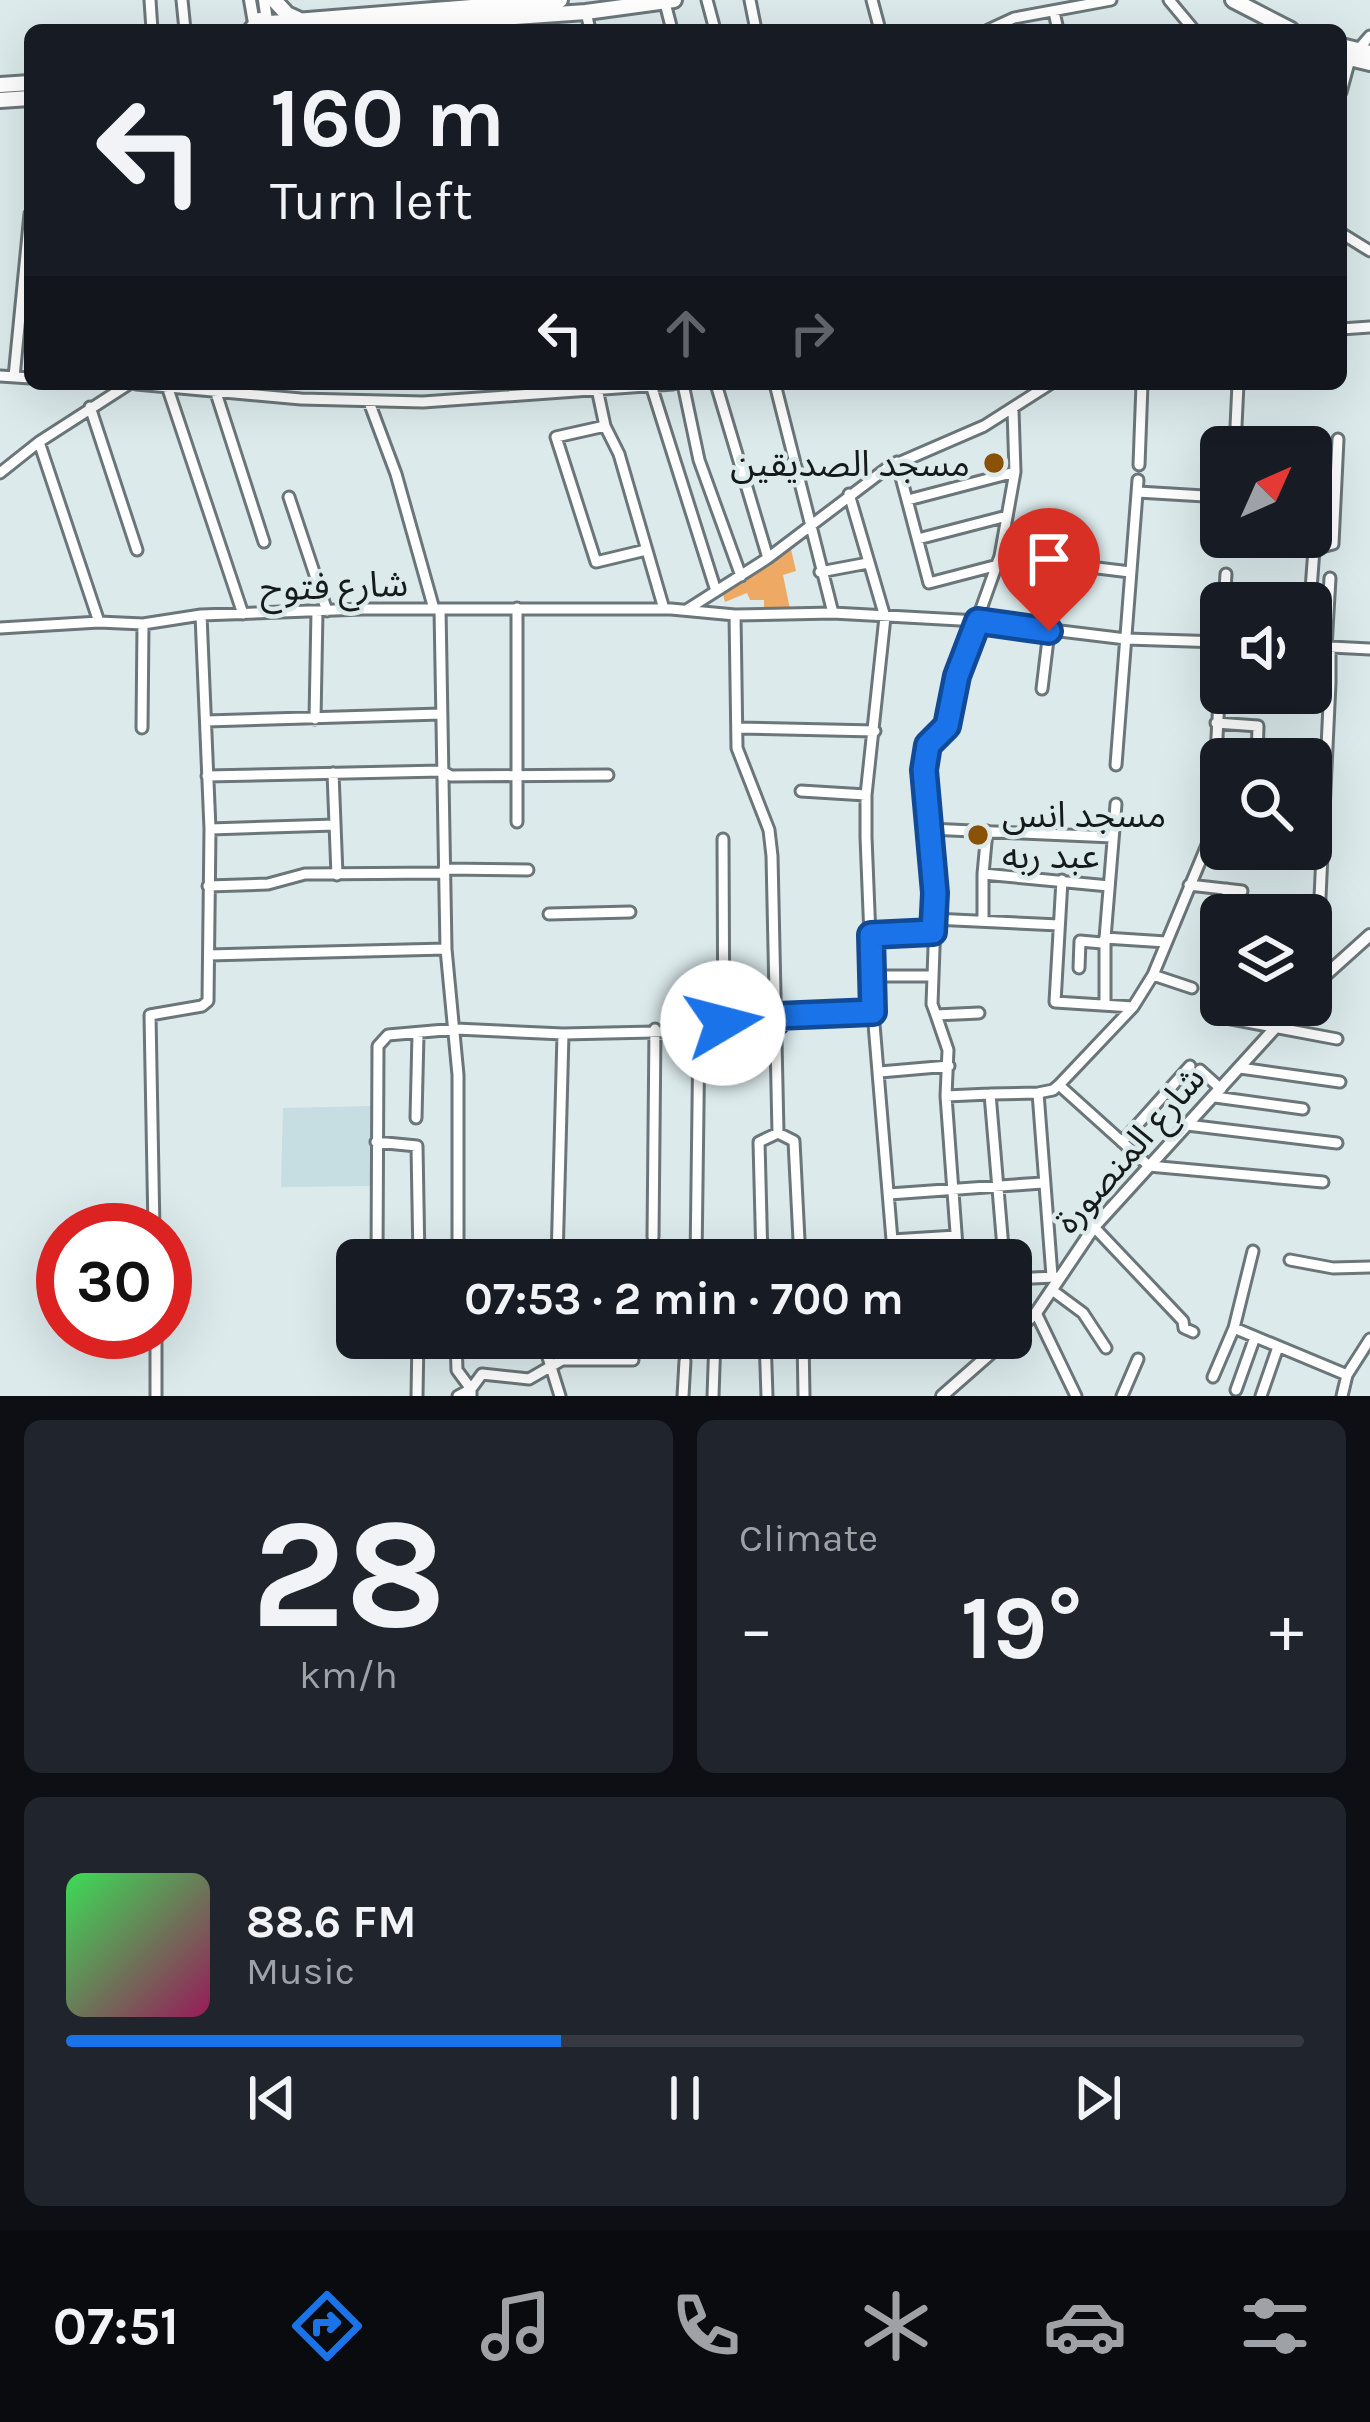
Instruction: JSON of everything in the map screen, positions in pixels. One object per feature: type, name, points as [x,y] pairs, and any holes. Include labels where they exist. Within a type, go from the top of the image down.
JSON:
[{"type":"highway","points":[[274,0],[286,14],[302,21]]},
{"type":"highway","points":[[472,24],[560,0]]},
{"type":"highway","points":[[1218,0],[1258,24]]},
{"type":"highway","points":[[1233,0],[1279,24]]},
{"type":"highway","points":[[280,24],[419,6],[504,13],[531,23],[669,1]]},
{"type":"highway","points":[[1352,53],[1370,63]]},
{"type":"main road","points":[[1332,969],[1370,935]]},
{"type":"main road","name":"شارع المنصورة","points":[[1032,1317],[1094,1227],[1278,1026]]},
{"type":"main road","name":"شارع المنصورة","points":[[942,1396],[985,1359]]},
{"type":"street","points":[[1003,24],[1111,0]]},
{"type":"street","points":[[1169,0],[1189,24]]},
{"type":"street","points":[[586,12],[589,24]]},
{"type":"street","points":[[1054,12],[1057,24]]},
{"type":"street","points":[[1020,17],[1022,24]]},
{"type":"street","points":[[1352,53],[1370,36]]},
{"type":"street","points":[[14,377],[24,277]]},
{"type":"street","points":[[0,376],[24,378]]},
{"type":"street","points":[[0,472],[121,390]]},
{"type":"street","points":[[168,390],[243,614]]},
{"type":"street","points":[[180,390],[369,402],[482,399],[514,390]]},
{"type":"street","points":[[298,390],[301,399]]},
{"type":"street","points":[[437,390],[440,401]]},
{"type":"street","points":[[479,390],[482,399]]},
{"type":"street","points":[[598,390],[604,426],[619,454],[667,608]]},
{"type":"street","points":[[654,390],[716,591]]},
{"type":"street","points":[[684,390],[699,460],[741,576]]},
{"type":"street","points":[[718,390],[768,558]]},
{"type":"street","points":[[777,390],[833,613]]},
{"type":"street","points":[[688,610],[768,558],[897,462],[985,426],[1041,390]]},
{"type":"street","points":[[1139,465],[1142,390]]},
{"type":"street","points":[[1236,426],[1238,390]]},
{"type":"street","points":[[216,393],[264,542]]},
{"type":"street","points":[[369,402],[437,609],[446,949],[456,1029],[458,1239]]},
{"type":"street","points":[[90,407],[137,550]]},
{"type":"street","points":[[956,1239],[946,1096],[949,1066],[932,976],[935,893],[924,770],[928,745],[947,726],[957,676],[999,560],[1015,472],[1013,410]]},
{"type":"street","points":[[604,426],[556,436],[596,562],[646,550]]},
{"type":"street","points":[[1312,582],[1314,549],[1333,544],[1338,439]]},
{"type":"street","points":[[39,442],[99,622]]},
{"type":"street","points":[[897,462],[929,583],[999,560],[1130,572]]},
{"type":"street","points":[[908,500],[1015,472]]},
{"type":"street","points":[[1115,765],[1138,486],[1200,494]]},
{"type":"street","points":[[849,494],[885,617],[866,795],[873,1012],[892,1240],[956,1236]]},
{"type":"street","points":[[289,497],[322,611],[315,719]]},
{"type":"street","points":[[917,539],[1007,516]]},
{"type":"street","points":[[820,572],[868,562]]},
{"type":"street","points":[[1225,582],[1226,574]]},
{"type":"street","points":[[1330,578],[1330,582]]},
{"type":"street","points":[[517,608],[517,822]]},
{"type":"street","name":"شارع فتوح","points":[[0,628],[322,611],[667,608],[735,615],[833,613],[978,621],[1126,640],[1200,642]]},
{"type":"street","points":[[735,615],[740,759],[771,842],[778,1133]]},
{"type":"street","points":[[153,1203],[150,1015],[202,1006],[208,1000],[210,829],[201,616]]},
{"type":"street","points":[[142,728],[143,624]]},
{"type":"street","points":[[1042,689],[1049,631]]},
{"type":"street","points":[[1332,647],[1370,649]]},
{"type":"street","points":[[206,722],[441,714]]},
{"type":"street","points":[[1216,738],[1217,714]]},
{"type":"street","points":[[1318,894],[1328,714]]},
{"type":"street","points":[[1216,723],[1258,726],[1258,738]]},
{"type":"street","points":[[737,728],[875,731]]},
{"type":"street","points":[[333,773],[338,875]]},
{"type":"street","points":[[207,776],[608,775]]},
{"type":"street","points":[[801,791],[866,795]]},
{"type":"street","points":[[1105,1004],[1105,938],[1116,804]]},
{"type":"street","points":[[210,829],[335,826]]},
{"type":"street","points":[[928,829],[1113,837]]},
{"type":"street","points":[[983,921],[987,831]]},
{"type":"street","points":[[723,839],[724,1067]]},
{"type":"street","points":[[946,1096],[1053,1090],[1133,1007],[1153,975],[1200,865]]},
{"type":"street","points":[[208,886],[268,884],[305,874],[528,870]]},
{"type":"street","points":[[983,874],[1109,886]]},
{"type":"street","points":[[1062,880],[1055,1002],[1133,1007]]},
{"type":"street","points":[[1189,885],[1242,890]]},
{"type":"street","points":[[1227,889],[1227,894]]},
{"type":"street","points":[[549,914],[630,912]]},
{"type":"street","points":[[934,919],[1059,925]]},
{"type":"street","points":[[871,935],[933,932]]},
{"type":"street","points":[[1105,938],[1166,942]]},
{"type":"street","points":[[1079,968],[1080,941],[1102,943],[1105,938]]},
{"type":"street","points":[[208,955],[446,949]]},
{"type":"street","points":[[1153,975],[1192,988]]},
{"type":"street","points":[[872,976],[932,976]]},
{"type":"street","points":[[377,1239],[378,1046],[388,1035],[456,1029],[563,1034],[698,1031],[723,1023],[873,1012]]},
{"type":"street","points":[[936,1015],[979,1013]]},
{"type":"street","points":[[1258,1026],[1337,1039]]},
{"type":"street","points":[[653,1238],[655,1029]]},
{"type":"street","points":[[696,1239],[698,1031]]},
{"type":"street","points":[[416,1118],[418,1034]]},
{"type":"street","points":[[557,1239],[563,1034]]},
{"type":"street","points":[[880,1072],[949,1066]]},
{"type":"street","points":[[1121,1142],[1195,1068],[1218,1093],[1303,1109]]},
{"type":"street","points":[[1240,1068],[1340,1082]]},
{"type":"street","points":[[1059,1084],[1148,1166],[1323,1182]]},
{"type":"street","points":[[1032,1278],[1056,1277],[1042,1183],[1038,1093]]},
{"type":"street","points":[[990,1094],[1002,1239]]},
{"type":"street","points":[[1187,1125],[1337,1143]]},
{"type":"street","points":[[761,1239],[759,1142],[778,1133]]},
{"type":"street","points":[[778,1133],[794,1142],[799,1239]]},
{"type":"street","points":[[376,1142],[417,1146],[419,1239]]},
{"type":"street","points":[[889,1194],[1042,1183]]},
{"type":"street","points":[[1094,1227],[1183,1321],[1184,1328],[1193,1332]]},
{"type":"street","points":[[1214,1377],[1234,1328],[1253,1251]]},
{"type":"street","points":[[1290,1260],[1333,1268],[1370,1267]]},
{"type":"street","points":[[1052,1290],[1083,1313],[1106,1348]]},
{"type":"street","points":[[1036,1313],[1073,1395]]},
{"type":"street","points":[[1234,1328],[1347,1375]]},
{"type":"street","points":[[1236,1390],[1256,1337]]},
{"type":"street","points":[[1342,1396],[1347,1375],[1370,1339]]},
{"type":"street","points":[[1261,1396],[1278,1347]]},
{"type":"street","points":[[156,1359],[157,1396]]},
{"type":"street","points":[[418,1359],[418,1396]]},
{"type":"street","points":[[457,1359],[457,1370],[471,1392]]},
{"type":"street","points":[[546,1359],[560,1396]]},
{"type":"street","points":[[713,1396],[714,1359]]},
{"type":"street","points":[[766,1359],[767,1396]]},
{"type":"street","points":[[803,1359],[804,1396]]},
{"type":"street","points":[[1122,1396],[1138,1359]]},
{"type":"street","points":[[458,1396],[471,1392],[482,1374],[529,1378],[562,1360],[633,1360]]},
{"type":"street","points":[[683,1396],[685,1361]]},
{"type":"street","points":[[529,1378],[529,1396]]},
{"type":"shaded area","points":[[791,549],[796,571],[783,575],[790,609],[764,610],[764,600],[750,600],[747,593],[725,602],[723,594]]},
{"type":"shaded area","points":[[374,1106],[371,1186],[281,1187],[283,1108]]},
{"type":"place","name":"مسجد الصديقين","points":[[994,463]]},
{"type":"place","name":"مسجد انس عبد ربه","points":[[978,835]]},
{"type":"route","points":[[723,1023],[873,1012],[871,935],[933,932],[934,868],[924,770],[928,745],[947,726],[957,676],[978,621],[1049,631]]}]
